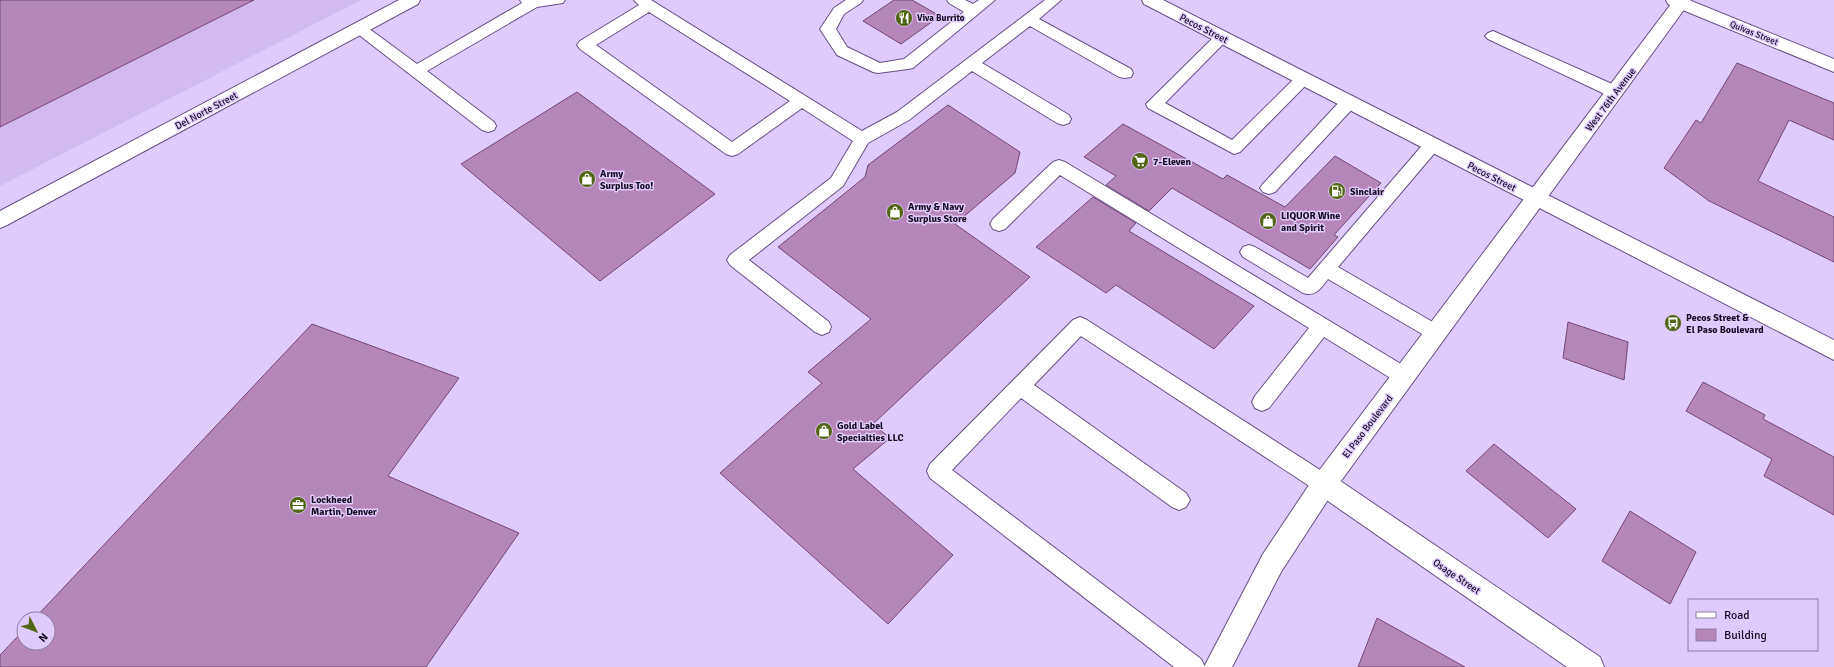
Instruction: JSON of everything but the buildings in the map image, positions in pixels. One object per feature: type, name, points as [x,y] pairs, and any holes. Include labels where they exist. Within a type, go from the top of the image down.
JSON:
[{"type":"street","name":"Del Norte Street","points":[[0,220],[412,0]]},
{"type":"street","name":"Pecos Street","points":[[1150,0],[1834,351]]},
{"type":"street","name":"Quivas Street","points":[[1679,1],[1834,66]]},
{"type":"street","name":"West 76th Avenue","points":[[1536,198],[1615,92],[1679,1]]},
{"type":"street","name":"El Paso Boulevard","points":[[1218,667],[1272,563],[1324,484],[1536,198]]},
{"type":"street","name":"Osage Street","points":[[1324,484],[1590,667]]},
{"type":"lane","points":[[416,70],[530,2],[558,0]]},
{"type":"lane","points":[[856,0],[839,11],[828,29],[842,51],[878,68],[908,64],[988,0]]},
{"type":"lane","points":[[954,0],[974,11]]},
{"type":"lane","points":[[822,327],[736,260],[837,182],[862,139],[903,116],[1054,0]]},
{"type":"lane","points":[[800,101],[732,150],[584,45],[645,3],[862,139]]},
{"type":"lane","points":[[1030,19],[1125,73]]},
{"type":"lane","points":[[359,28],[488,126]]},
{"type":"lane","points":[[1493,36],[1615,92]]},
{"type":"lane","points":[[1222,37],[1154,104],[1234,148],[1304,79]]},
{"type":"lane","points":[[971,64],[1063,119]]},
{"type":"lane","points":[[1269,188],[1349,102]]},
{"type":"lane","points":[[1249,252],[1310,288],[1432,145]]},
{"type":"lane","points":[[999,224],[1059,166],[1404,376]]},
{"type":"lane","points":[[1326,269],[1436,333]]},
{"type":"lane","points":[[1193,667],[937,471],[1080,325],[1324,484]]},
{"type":"lane","points":[[1262,402],[1322,326]]},
{"type":"lane","points":[[1020,386],[1179,500]]},
{"type":"shaded area","points":[[0,0],[361,0],[0,186]]},
{"type":"place","name":"Viva Burrito","points":[[904,18]]},
{"type":"place","name":"7-Eleven","points":[[1140,161]]},
{"type":"place","name":"Army Surplus Too!","points":[[587,179]]},
{"type":"place","name":"Sinclair","points":[[1337,191]]},
{"type":"place","name":"Army & Navy Surplus Store","points":[[895,212]]},
{"type":"place","name":"LIQUOR Wine and Spirit","points":[[1268,221]]},
{"type":"place","name":"Pecos Street & El Paso Boulevard","points":[[1673,323]]},
{"type":"place","name":"Gold Label Specialties LLC","points":[[824,431]]},
{"type":"place","name":"Lockheed Martin, Denver","points":[[298,505]]}]
